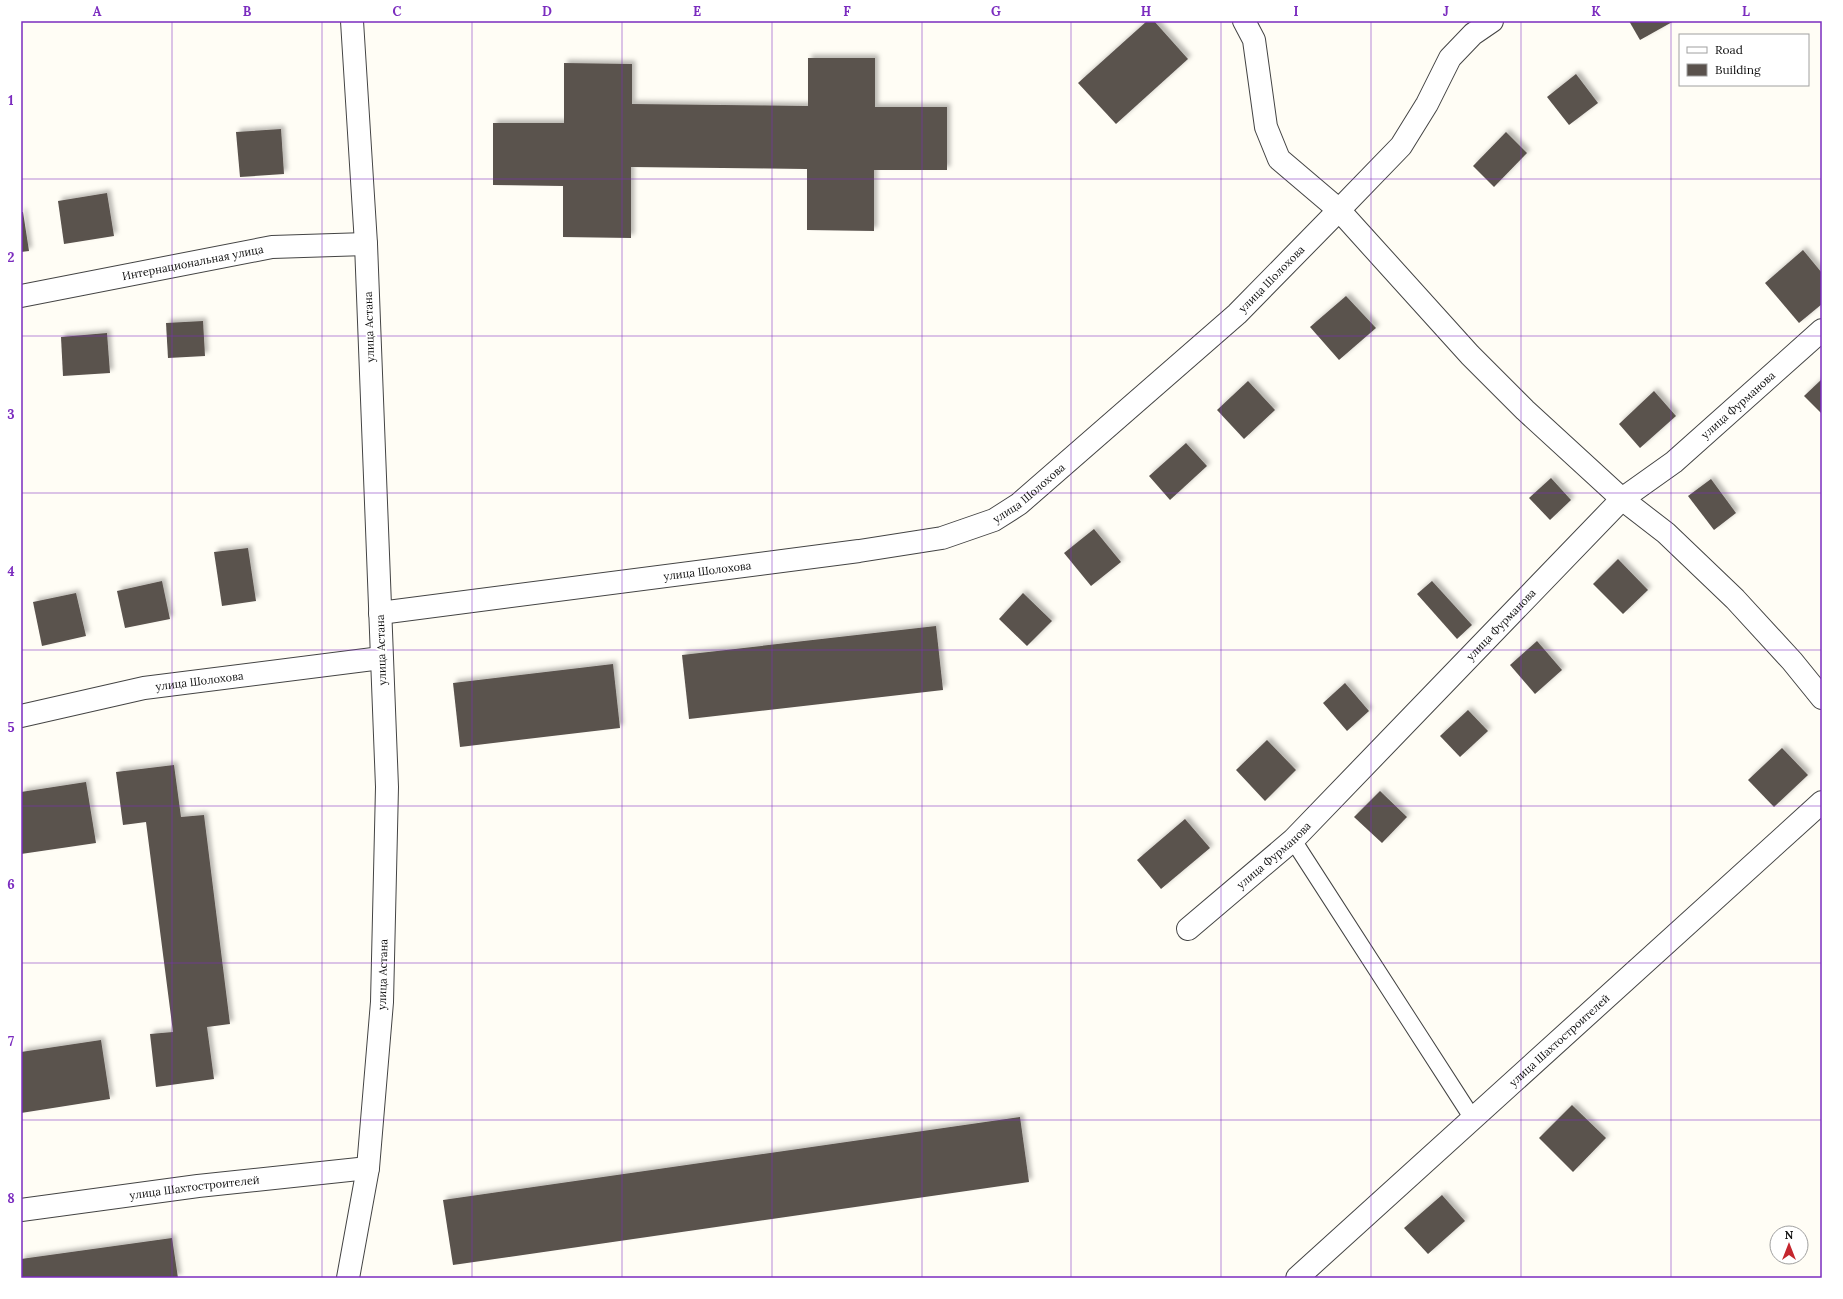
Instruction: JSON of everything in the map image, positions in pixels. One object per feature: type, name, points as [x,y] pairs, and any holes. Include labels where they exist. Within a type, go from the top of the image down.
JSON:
[{"type":"street","name":"улица Астана","points":[[348,1278],[368,1168],[382,1002],[387,787],[366,244],[352,21]]},
{"type":"street","points":[[1244,21],[1254,40],[1266,127],[1279,159],[1339,210],[1470,355],[1525,410],[1622,499],[1666,533],[1735,599],[1792,661],[1822,698]]},
{"type":"street","name":"улица Шолохова","points":[[380,613],[859,551],[942,538],[994,520],[1019,504],[1237,314],[1401,146],[1427,104],[1450,58],[1473,34],[1492,21]]},
{"type":"street","name":"Интернациональная улица","points":[[21,296],[272,247],[366,244]]},
{"type":"street","name":"улица Фурманова","points":[[1188,929],[1293,840],[1622,499],[1674,462],[1822,330]]},
{"type":"street","name":"улица Шолохова","points":[[21,716],[144,688],[381,658]]},
{"type":"street","name":"улица Шахтостроителей","points":[[1297,1278],[1822,802]]},
{"type":"street","name":"улица Шахтостроителей","points":[[21,1210],[198,1186],[368,1168]]},
{"type":"lane","points":[[1293,840],[1473,1119]]},
{"type":"building","points":[[1147,21],[1154,21],[1188,59],[1116,124],[1078,83]]},
{"type":"building","points":[[1629,21],[1674,21],[1640,40]]},
{"type":"building","points":[[808,58],[875,58],[875,107],[947,107],[947,170],[874,170],[874,231],[807,230],[807,169],[631,167],[631,238],[563,237],[563,186],[493,185],[493,123],[564,123],[564,63],[632,64],[632,104],[808,106]]},
{"type":"building","points":[[1576,74],[1598,103],[1569,125],[1547,97]]},
{"type":"building","points":[[281,129],[284,174],[240,177],[236,132]]},
{"type":"building","points":[[1506,132],[1527,153],[1494,187],[1473,166]]},
{"type":"building","points":[[107,193],[114,236],[64,244],[58,201]]},
{"type":"building","points":[[21,212],[23,212],[29,251],[21,252]]},
{"type":"building","points":[[1803,250],[1822,273],[1822,304],[1799,323],[1765,283]]},
{"type":"building","points":[[1346,296],[1376,328],[1339,360],[1310,327]]},
{"type":"building","points":[[203,321],[205,356],[168,358],[166,323]]},
{"type":"building","points":[[107,333],[110,373],[63,376],[61,337]]},
{"type":"building","points":[[1822,379],[1822,414],[1804,396]]},
{"type":"building","points":[[1248,381],[1275,410],[1244,439],[1217,410]]},
{"type":"building","points":[[1654,391],[1676,416],[1640,448],[1619,424]]},
{"type":"building","points":[[1186,443],[1207,466],[1170,500],[1149,476]]},
{"type":"building","points":[[1551,478],[1571,500],[1550,520],[1529,498]]},
{"type":"building","points":[[1711,479],[1736,513],[1714,530],[1688,496]]},
{"type":"building","points":[[1094,529],[1121,562],[1091,586],[1064,553]]},
{"type":"building","points":[[248,548],[256,601],[222,606],[214,552]]},
{"type":"building","points":[[1618,559],[1648,590],[1623,614],[1593,584]]},
{"type":"building","points":[[162,581],[170,619],[125,628],[117,591]]},
{"type":"building","points":[[1432,581],[1472,625],[1457,639],[1417,594]]},
{"type":"building","points":[[76,593],[86,636],[42,646],[33,602]]},
{"type":"building","points":[[1023,593],[1052,621],[1027,646],[999,619]]},
{"type":"building","points":[[936,626],[943,690],[689,719],[682,655]]},
{"type":"building","points":[[1537,641],[1562,670],[1535,694],[1510,665]]},
{"type":"building","points":[[613,664],[620,728],[460,747],[453,683]]},
{"type":"building","points":[[1345,683],[1369,711],[1347,731],[1323,703]]},
{"type":"building","points":[[1468,710],[1488,731],[1460,757],[1440,736]]},
{"type":"building","points":[[1267,740],[1296,770],[1265,801],[1236,770]]},
{"type":"building","points":[[1782,748],[1808,775],[1774,807],[1748,780]]},
{"type":"building","points":[[174,765],[181,817],[204,815],[230,1024],[207,1027],[214,1079],[156,1087],[150,1034],[173,1032],[146,822],[123,825],[116,772]]},
{"type":"building","points":[[86,782],[96,843],[21,854],[21,792]]},
{"type":"building","points":[[1380,791],[1407,817],[1382,843],[1354,817]]},
{"type":"building","points":[[1185,819],[1210,848],[1161,889],[1137,860]]},
{"type":"building","points":[[101,1040],[110,1099],[21,1113],[21,1052]]},
{"type":"building","points":[[1572,1105],[1606,1138],[1573,1172],[1539,1138]]},
{"type":"building","points":[[1020,1117],[1029,1182],[453,1265],[443,1200]]},
{"type":"building","points":[[1442,1195],[1465,1221],[1428,1254],[1404,1228]]},
{"type":"building","points":[[172,1238],[178,1278],[21,1278],[21,1259]]}]
